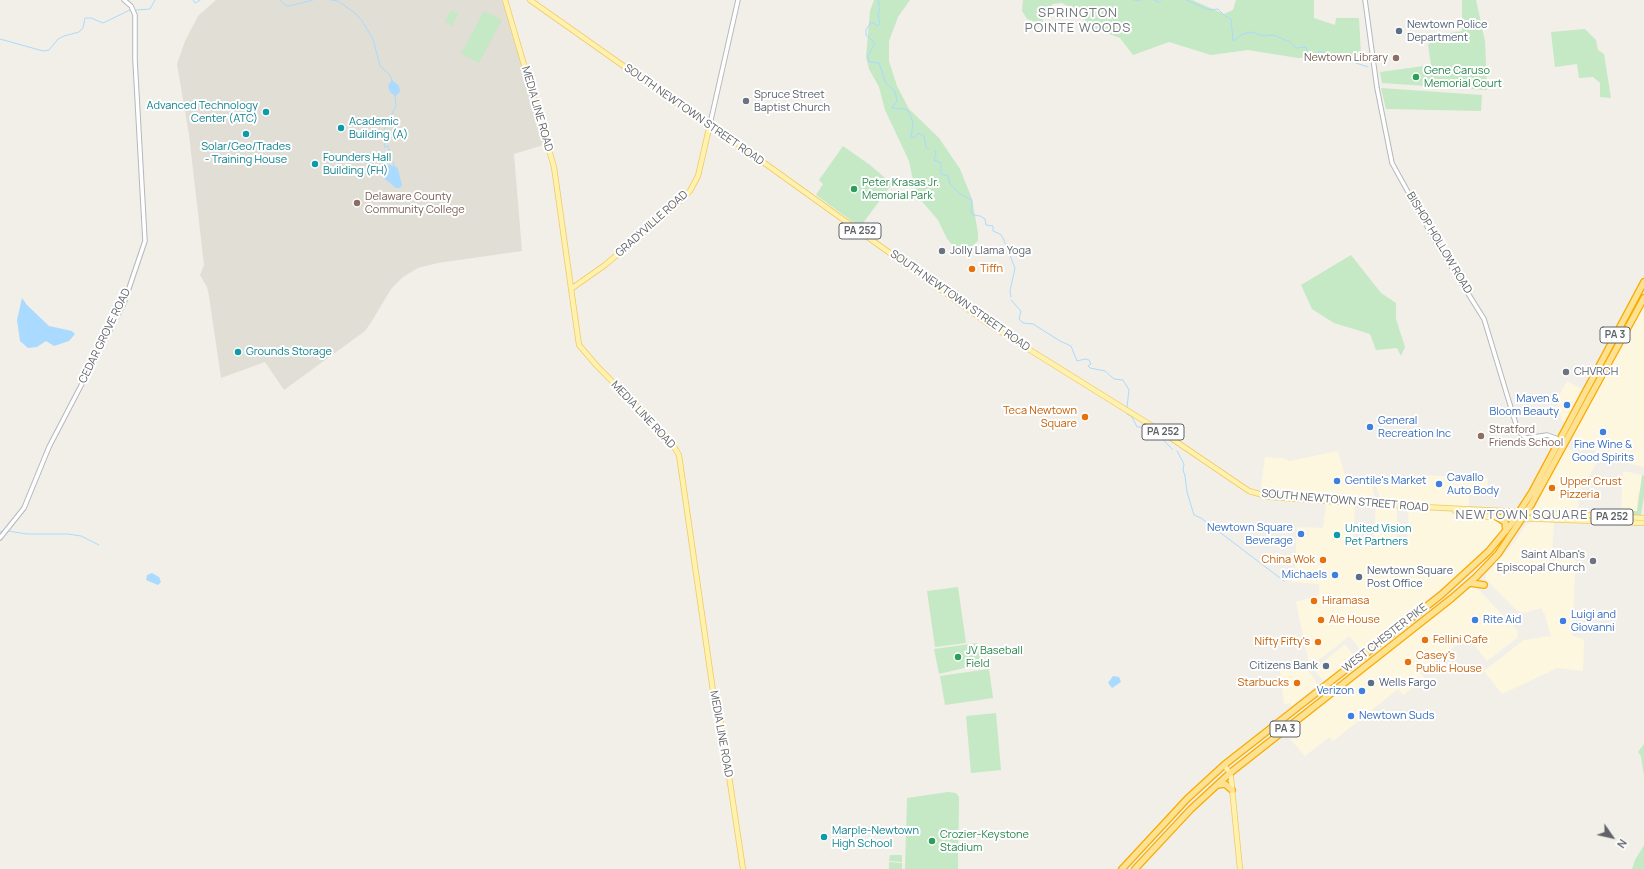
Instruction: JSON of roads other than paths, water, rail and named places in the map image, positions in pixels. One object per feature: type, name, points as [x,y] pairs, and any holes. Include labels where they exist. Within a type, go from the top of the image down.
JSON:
[{"type":"highway","name":"WEST CHESTER PIKE","points":[[1122,869],[1178,809],[1224,765],[1454,584],[1481,560],[1506,531],[1519,512],[1644,282]]},
{"type":"highway","name":"WEST CHESTER PIKE","points":[[1134,869],[1191,809],[1230,773],[1469,583],[1500,552],[1527,513],[1644,298]]},
{"type":"highway","points":[[1497,517],[1505,522],[1506,531]]},
{"type":"highway","points":[[1469,583],[1484,585]]},
{"type":"highway","points":[[1215,786],[1225,784],[1232,790]]},
{"type":"main road","name":"MEDIA LINE ROAD","points":[[505,0],[554,167],[579,345],[596,366],[670,440],[679,455],[713,691],[720,716],[743,869]]},
{"type":"main road","name":"SOUTH NEWTOWN STREET ROAD","points":[[530,0],[710,124],[993,327],[1165,434],[1244,488],[1270,497],[1450,509]]},
{"type":"main road","name":"GRADYVILLE ROAD","points":[[571,289],[604,265],[677,204],[690,191],[698,176],[710,124]]},
{"type":"main road","points":[[1639,292],[1644,298]]},
{"type":"main road","name":"PA 252","points":[[1450,509],[1644,518]]},
{"type":"main road","name":"PA 252","points":[[1450,509],[1472,515],[1497,517],[1644,523]]},
{"type":"main road","points":[[1224,765],[1230,773],[1240,869]]},
{"type":"street","name":"CEDAR GROVE ROAD","points":[[0,538],[24,508],[46,452],[124,303],[146,241],[135,61],[135,15],[131,6],[124,0]]},
{"type":"street","name":"GRADYVILLE ROAD","points":[[710,124],[738,0]]},
{"type":"street","name":"BISHOP HOLLOW ROAD","points":[[1365,0],[1377,88],[1392,163],[1434,239],[1484,319],[1518,431],[1523,436],[1529,438],[1547,435],[1566,442]]},
{"type":"water","points":[[392,80],[399,86],[400,92],[395,96],[390,92],[388,86]]},
{"type":"water","points":[[388,165],[395,166],[398,169],[402,185],[400,188],[396,188],[385,179],[384,174]]},
{"type":"water","points":[[22,298],[27,305],[49,326],[72,331],[75,334],[69,341],[54,346],[46,341],[37,347],[28,348],[20,341],[17,320]]},
{"type":"water","points":[[152,573],[159,577],[161,582],[158,585],[146,580],[147,575]]},
{"type":"water","points":[[1113,676],[1119,677],[1121,682],[1112,688],[1108,683]]},
{"type":"waterway","points":[[136,10],[150,9],[155,0]]},
{"type":"waterway","points":[[193,0],[195,3],[200,0]]},
{"type":"waterway","points":[[280,0],[285,5],[289,6],[313,0]]},
{"type":"waterway","points":[[331,0],[338,1],[356,14],[362,21],[373,39],[380,66],[390,75],[392,81]]},
{"type":"waterway","points":[[878,0],[880,8],[878,15],[880,24],[878,26],[871,22],[866,30],[866,35],[875,43],[868,56],[869,62],[879,63],[886,83],[895,91],[897,101],[892,108],[905,109],[909,112],[913,123],[911,138],[915,137],[918,133],[924,136],[926,147],[929,150]]},
{"type":"waterway","points":[[1134,0],[1141,0]]},
{"type":"waterway","points":[[1154,0],[1159,2],[1161,0]]},
{"type":"waterway","points":[[1186,0],[1209,10],[1218,9],[1225,16],[1231,19],[1233,41],[1243,34],[1252,32],[1263,36],[1273,35],[1290,42],[1296,48],[1306,47],[1308,55],[1317,56],[1319,51],[1336,57],[1336,61],[1353,62],[1368,67]]},
{"type":"waterway","points":[[0,39],[43,51],[49,50],[58,39],[79,32],[83,28],[85,18],[91,18],[103,23],[130,10]]},
{"type":"waterway","points":[[394,165],[388,146],[385,147],[384,145],[386,142],[384,130],[396,106],[395,96]]},
{"type":"waterway","points":[[935,150],[936,155],[934,160],[941,163],[941,174],[948,176],[950,184],[960,194],[972,200],[971,212],[973,215],[980,216],[985,219],[986,225],[993,226],[993,231],[1000,234],[1003,238],[1015,268],[1010,291],[1011,297]]},
{"type":"waterway","points":[[1011,300],[1021,311],[1019,319],[1023,323],[1033,324],[1071,346],[1077,361],[1085,359],[1089,360],[1091,364],[1088,366],[1090,368],[1105,371],[1114,379],[1123,380],[1129,390],[1127,407]]},
{"type":"waterway","points":[[1127,414],[1132,417],[1137,427],[1146,427],[1158,434],[1172,449]]},
{"type":"waterway","points":[[1177,451],[1184,464],[1183,470],[1187,492],[1194,515],[1201,518],[1284,581]]},
{"type":"waterway","points":[[8,531],[27,534],[68,534],[81,536],[99,545]]},
{"type":"place","name":"Newtown Police Department","points":[[1399,31]]},
{"type":"place","name":"Newtown Library","points":[[1396,58]]},
{"type":"place","name":"Gene Caruso Memorial Court","points":[[1416,77]]},
{"type":"place","name":"Spruce Street Baptist Church","points":[[746,101]]},
{"type":"place","name":"Advanced Technology Center (ATC)","points":[[266,112]]},
{"type":"place","name":"Academic Building (A)","points":[[341,128]]},
{"type":"place","name":"Solar/Geo/Trades - Training House","points":[[246,134]]},
{"type":"place","name":"Founders Hall Building (FH)","points":[[315,164]]},
{"type":"place","name":"Peter Krasas Jr. Memorial Park","points":[[854,189]]},
{"type":"place","name":"Delaware County Community College","points":[[357,203]]},
{"type":"place","name":"Jolly Llama Yoga","points":[[942,251]]},
{"type":"place","name":"Tiffn","points":[[972,269]]},
{"type":"place","name":"Grounds Storage","points":[[238,352]]},
{"type":"place","name":"CHVRCH","points":[[1566,372]]},
{"type":"place","name":"Maven & Bloom Beauty","points":[[1567,405]]},
{"type":"place","name":"Teca Newtown Square","points":[[1085,417]]},
{"type":"place","name":"General Recreation Inc","points":[[1370,427]]},
{"type":"place","name":"Fine Wine & Good Spirits","points":[[1603,432]]},
{"type":"place","name":"Stratford Friends School","points":[[1481,436]]},
{"type":"place","name":"Gentile's Market","points":[[1337,481]]},
{"type":"place","name":"Cavallo Auto Body","points":[[1439,484]]},
{"type":"place","name":"Upper Crust Pizzeria","points":[[1552,488]]},
{"type":"place","name":"Newtown Square Beverage","points":[[1301,534]]},
{"type":"place","name":"United Vision Pet Partners","points":[[1337,535]]},
{"type":"place","name":"China Wok","points":[[1323,560]]},
{"type":"place","name":"Saint Alban's Episcopal Church","points":[[1593,561]]},
{"type":"place","name":"Michaels","points":[[1335,575]]},
{"type":"place","name":"Newtown Square Post Office","points":[[1359,577]]},
{"type":"place","name":"Hiramasa","points":[[1314,601]]},
{"type":"place","name":"Ale House","points":[[1321,620]]},
{"type":"place","name":"Rite Aid","points":[[1475,620]]},
{"type":"place","name":"Luigi and Giovanni","points":[[1563,621]]},
{"type":"place","name":"Fellini Cafe","points":[[1425,640]]},
{"type":"place","name":"Nifty Fifty's","points":[[1318,642]]},
{"type":"place","name":"JV Baseball Field","points":[[958,657]]},
{"type":"place","name":"Casey's Public House","points":[[1408,662]]},
{"type":"place","name":"Citizens Bank","points":[[1326,666]]},
{"type":"place","name":"Starbucks","points":[[1297,683]]},
{"type":"place","name":"Wells Fargo","points":[[1371,683]]},
{"type":"place","name":"Verizon","points":[[1362,691]]},
{"type":"place","name":"Newtown Suds","points":[[1351,716]]},
{"type":"place","name":"Marple-Newtown High School","points":[[824,837]]},
{"type":"place","name":"Crozier-Keystone Stadium","points":[[932,841]]},
{"type":"district","name":"SPRINGTON POINTE WOODS","points":[[1078,20]]},
{"type":"district","name":"NEWTOWN SQUARE","points":[[1522,515]]}]
